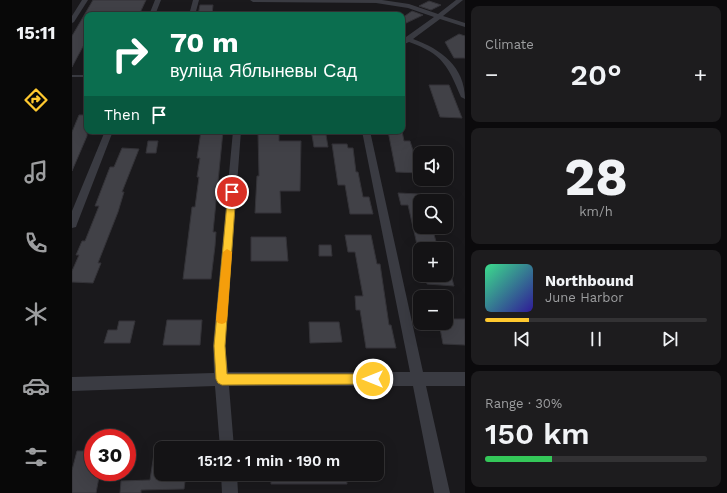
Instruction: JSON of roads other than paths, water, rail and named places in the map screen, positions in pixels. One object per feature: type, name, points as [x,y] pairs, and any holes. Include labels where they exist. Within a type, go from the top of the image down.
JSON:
[{"type":"street","points":[[72,21],[84,0]]},
{"type":"street","points":[[153,12],[158,0]]},
{"type":"street","points":[[193,12],[196,0]]},
{"type":"street","points":[[253,0],[376,1],[409,6],[465,25]]},
{"type":"street","points":[[405,39],[460,0]]},
{"type":"street","points":[[405,40],[427,48],[444,60],[452,68],[465,97]]},
{"type":"street","points":[[72,224],[108,134]]},
{"type":"street","points":[[226,441],[219,346],[237,134]]},
{"type":"street","points":[[367,134],[442,493]]},
{"type":"street","points":[[72,384],[222,379],[465,379]]},
{"type":"street","points":[[229,481],[230,493]]},
{"type":"lane","points":[[72,76],[84,76]]}]
